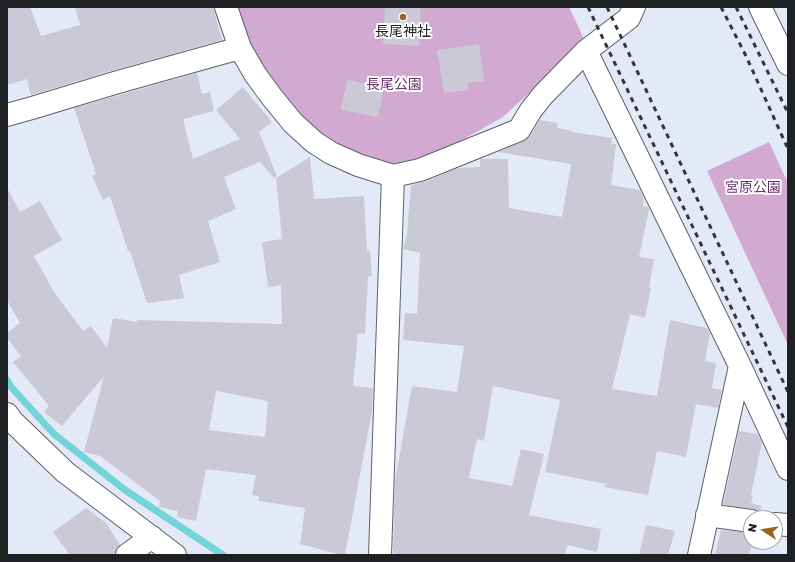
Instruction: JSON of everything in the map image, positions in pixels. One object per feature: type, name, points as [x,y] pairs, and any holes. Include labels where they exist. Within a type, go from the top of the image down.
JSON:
[{"type":"street","points":[[226,7],[240,48],[255,74],[293,123],[314,142],[331,153],[351,162],[393,176],[420,170],[519,130],[531,110],[544,95],[586,51],[629,18],[634,7]]},
{"type":"street","points":[[760,7],[788,64]]},
{"type":"street","points":[[7,115],[240,48]]},
{"type":"street","points":[[586,51],[740,366],[788,469]]},
{"type":"street","points":[[380,555],[393,176]]},
{"type":"street","points":[[699,555],[740,366]]},
{"type":"street","points":[[7,414],[12,422],[65,472],[175,555]]},
{"type":"street","points":[[707,515],[743,520]]},
{"type":"street","points":[[127,555],[152,537]]},
{"type":"green space","name":"長尾公園","points":[[234,7],[569,7],[585,41],[503,117],[443,151],[415,163],[385,165],[321,142],[256,62]]},
{"type":"green space","name":"宮原公園","points":[[769,142],[788,183],[788,345],[707,171]]},
{"type":"building","points":[[7,7],[30,7],[41,36],[80,25],[75,7],[213,7],[222,40],[31,95],[27,79],[7,85]]},
{"type":"building","name":"長尾神社","points":[[385,7],[421,7],[419,46],[383,44]]},
{"type":"building","points":[[479,44],[484,81],[468,83],[468,90],[444,93],[437,50]]},
{"type":"building","points":[[197,73],[202,94],[210,92],[214,111],[183,119],[193,159],[240,139],[216,110],[243,87],[272,122],[259,132],[277,176],[274,178],[260,162],[224,177],[236,209],[208,221],[220,262],[179,275],[184,298],[147,303],[110,196],[103,200],[92,176],[96,174],[74,108]]},
{"type":"building","points":[[347,80],[384,87],[378,117],[341,110]]},
{"type":"building","points":[[540,120],[558,123],[557,128],[573,131],[572,132],[612,138],[611,144],[616,144],[611,185],[640,190],[644,198],[643,206],[648,207],[649,209],[639,257],[654,259],[649,287],[651,288],[645,318],[630,314],[612,389],[657,396],[670,320],[707,328],[710,334],[705,361],[716,363],[712,388],[722,390],[718,408],[696,404],[686,457],[657,451],[648,495],[605,487],[606,484],[545,472],[560,400],[493,386],[484,441],[477,439],[469,478],[512,486],[521,449],[544,454],[529,515],[601,529],[597,552],[567,545],[565,555],[393,555],[395,481],[412,386],[457,392],[464,346],[403,340],[405,313],[417,314],[420,253],[403,249],[407,234],[411,185],[425,182],[457,168],[480,167],[480,159],[508,159],[509,208],[562,217],[571,164],[498,152],[524,141],[530,136]]},
{"type":"building","points":[[310,157],[314,199],[364,196],[367,251],[370,251],[372,276],[368,277],[365,334],[358,333],[353,386],[373,388],[372,411],[345,555],[300,544],[305,508],[259,501],[259,496],[252,495],[256,475],[206,469],[196,521],[177,517],[178,511],[159,507],[160,501],[100,456],[84,452],[104,376],[62,426],[44,412],[49,406],[13,362],[21,356],[7,338],[7,333],[20,323],[7,300],[7,188],[20,212],[40,201],[62,240],[34,256],[54,292],[83,331],[91,326],[107,348],[113,318],[137,322],[137,320],[282,324],[281,285],[268,287],[262,242],[282,239],[276,178]],"holes":[[[216,391],[268,401],[265,437],[209,430]]]},
{"type":"building","points":[[739,431],[758,434],[762,442],[751,495],[753,496],[751,503],[761,506],[760,510],[723,505]]},
{"type":"building","points":[[86,508],[106,523],[120,545],[116,550],[115,555],[70,555],[53,532]]},
{"type":"building","points":[[646,525],[675,531],[668,555],[639,555]]},
{"type":"building","points":[[721,530],[743,532],[743,550],[751,550],[749,555],[715,555]]},
{"type":"waterway","points":[[7,380],[11,387],[54,434],[125,490],[223,555]]},
{"type":"railway","points":[[588,7],[788,427]]},
{"type":"railway","points":[[607,7],[788,392]]},
{"type":"railway","points":[[721,7],[746,56],[788,149]]},
{"type":"railway","points":[[736,7],[788,113]]},
{"type":"place","name":"長尾神社","points":[[403,17]]}]
